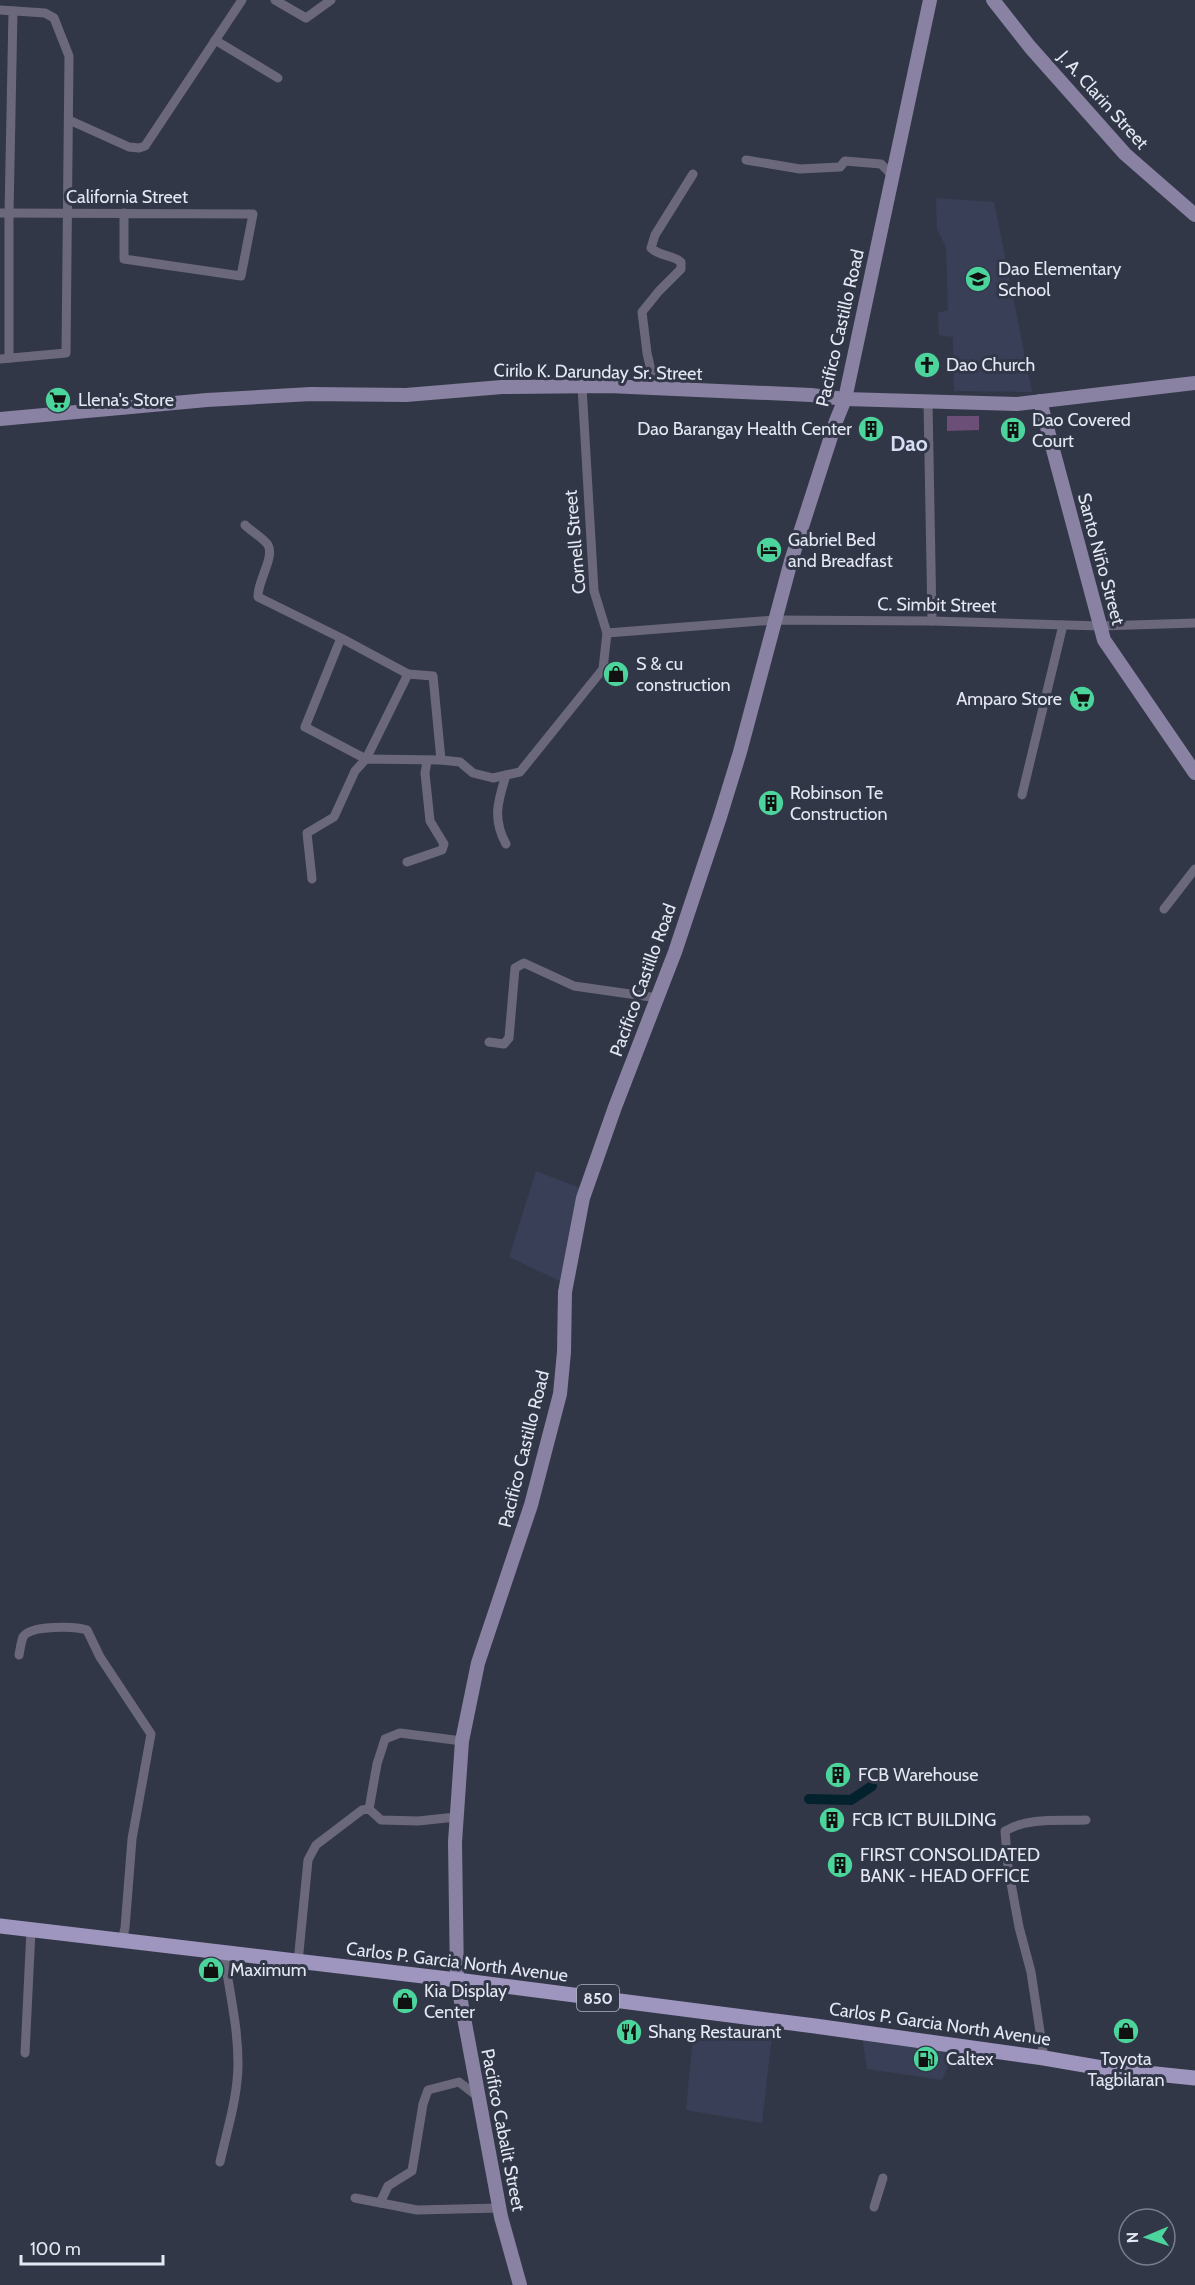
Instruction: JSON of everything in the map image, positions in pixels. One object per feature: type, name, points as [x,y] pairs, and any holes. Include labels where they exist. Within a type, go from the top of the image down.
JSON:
[{"type":"main road","name":"Pacifico Castillo Road","points":[[457,1980],[454,1921],[456,1817],[462,1741],[478,1663],[531,1505],[560,1394],[564,1352],[565,1292],[580,1210],[615,1107],[658,998],[720,817],[740,752],[774,620],[823,460],[845,399],[930,0]]},
{"type":"main road","name":"J. A. Clarin Street","points":[[993,0],[1030,47],[1125,154],[1195,215]]},
{"type":"main road","name":"Cirilo K. Darunday Sr. Street","points":[[0,419],[292,395],[406,395],[502,387],[655,388],[811,395],[845,399],[1017,404],[1195,383]]},
{"type":"main road","name":"Santo Niño Street","points":[[1040,401],[1104,640],[1195,773]]},
{"type":"main road","name":"Carlos P. Garcia North Avenue","points":[[0,1926],[457,1980],[1195,2078]]},
{"type":"main road","name":"Pacifico Cabalit Street","points":[[457,1980],[477,2096],[500,2208],[520,2285]]},
{"type":"street","points":[[69,120],[129,147],[145,146],[242,0]]},
{"type":"street","points":[[275,0],[306,18],[331,0]]},
{"type":"street","points":[[0,10],[45,13],[54,18],[69,56],[66,353],[5,358],[4,213],[13,11]]},
{"type":"street","points":[[215,40],[278,78]]},
{"type":"street","points":[[746,160],[800,169],[840,167],[845,161],[881,164],[894,177]]},
{"type":"street","points":[[655,388],[647,354],[642,312],[681,269],[681,262],[675,257],[656,253],[651,248],[655,235],[693,174]]},
{"type":"street","name":"California Street","points":[[4,213],[124,213],[253,214],[241,276],[124,259],[124,213]]},
{"type":"street","name":"Cornell Street","points":[[582,387],[594,591],[607,633]]},
{"type":"street","points":[[928,402],[932,621]]},
{"type":"street","points":[[245,525],[268,545],[270,554],[257,590],[258,597],[264,602],[341,638],[408,674],[433,676],[441,760]]},
{"type":"street","points":[[341,638],[305,727],[366,759],[460,762],[473,773],[494,778],[520,772],[603,669],[607,633],[774,620]]},
{"type":"street","name":"C. Simbit Street","points":[[774,620],[932,621],[1100,626],[1195,623]]},
{"type":"street","points":[[1022,795],[1063,625]]},
{"type":"street","points":[[312,879],[307,833],[334,817],[355,771],[366,759],[408,674]]},
{"type":"street","points":[[407,862],[442,850],[444,844],[430,821],[425,773],[428,761]]},
{"type":"street","points":[[506,775],[498,803],[498,830],[506,844]]},
{"type":"street","points":[[1164,909],[1195,869]]},
{"type":"street","points":[[489,1042],[504,1044],[509,1038],[515,968],[524,963],[574,986],[658,998]]},
{"type":"street","points":[[19,1655],[24,1636],[30,1631],[57,1627],[78,1627],[87,1630],[100,1657],[151,1734],[132,1839],[122,1941]]},
{"type":"street","points":[[369,1809],[377,1764],[385,1740],[400,1733],[462,1741]]},
{"type":"street","points":[[369,1809],[381,1820],[418,1821],[456,1817]]},
{"type":"street","points":[[298,1962],[308,1860],[316,1845],[362,1810],[369,1809]]},
{"type":"street","points":[[1044,2058],[1031,1972],[1019,1927],[1008,1867],[1005,1831],[1015,1826],[1034,1822],[1086,1820]]},
{"type":"street","points":[[25,2054],[31,1930]]},
{"type":"street","points":[[220,2162],[235,2094],[238,2064],[237,2036],[224,1953]]},
{"type":"street","points":[[380,2202],[388,2186],[412,2171],[423,2104],[428,2090],[459,2082],[477,2096]]},
{"type":"street","points":[[874,2207],[883,2178]]},
{"type":"street","points":[[355,2198],[417,2210],[500,2208]]},
{"type":"shaded area","name":"Dao Elementary School","points":[[936,198],[994,202],[1032,392],[954,391],[953,337],[939,335],[938,313],[948,310],[946,247],[937,229]]},
{"type":"shaded area","points":[[947,416],[979,416],[979,430],[947,431]]},
{"type":"shaded area","points":[[536,1171],[580,1188],[560,1281],[509,1257]]},
{"type":"shaded area","points":[[694,2026],[772,2036],[762,2123],[686,2110]]},
{"type":"shaded area","points":[[862,2036],[956,2048],[942,2080],[867,2069]]},
{"type":"waterway","points":[[809,1799],[851,1800],[872,1786]]},
{"type":"place","name":"Dao Elementary School","points":[[978,279]]},
{"type":"place","name":"Dao Church","points":[[927,365]]},
{"type":"place","name":"Llena's Store","points":[[58,400]]},
{"type":"place","name":"Dao Barangay Health Center","points":[[871,429]]},
{"type":"place","name":"Dao Covered Court","points":[[1013,430]]},
{"type":"place","name":"Gabriel Bed and Breadfast","points":[[769,550]]},
{"type":"place","name":"S & cu construction","points":[[616,674]]},
{"type":"place","name":"Amparo Store","points":[[1082,699]]},
{"type":"place","name":"Robinson Te Construction","points":[[771,803]]},
{"type":"place","name":"FCB Warehouse","points":[[838,1775]]},
{"type":"place","name":"FCB ICT BUILDING","points":[[832,1820]]},
{"type":"place","name":"FIRST CONSOLIDATED BANK - HEAD OFFICE","points":[[840,1865]]},
{"type":"place","name":"Maximum","points":[[211,1970]]},
{"type":"place","name":"Kia Display Center","points":[[405,2001]]},
{"type":"place","name":"Toyota Tagbilaran","points":[[1126,2031]]},
{"type":"place","name":"Shang Restaurant","points":[[629,2032]]},
{"type":"place","name":"Caltex","points":[[926,2059]]},
{"type":"district","name":"Dao","points":[[909,444]]}]
